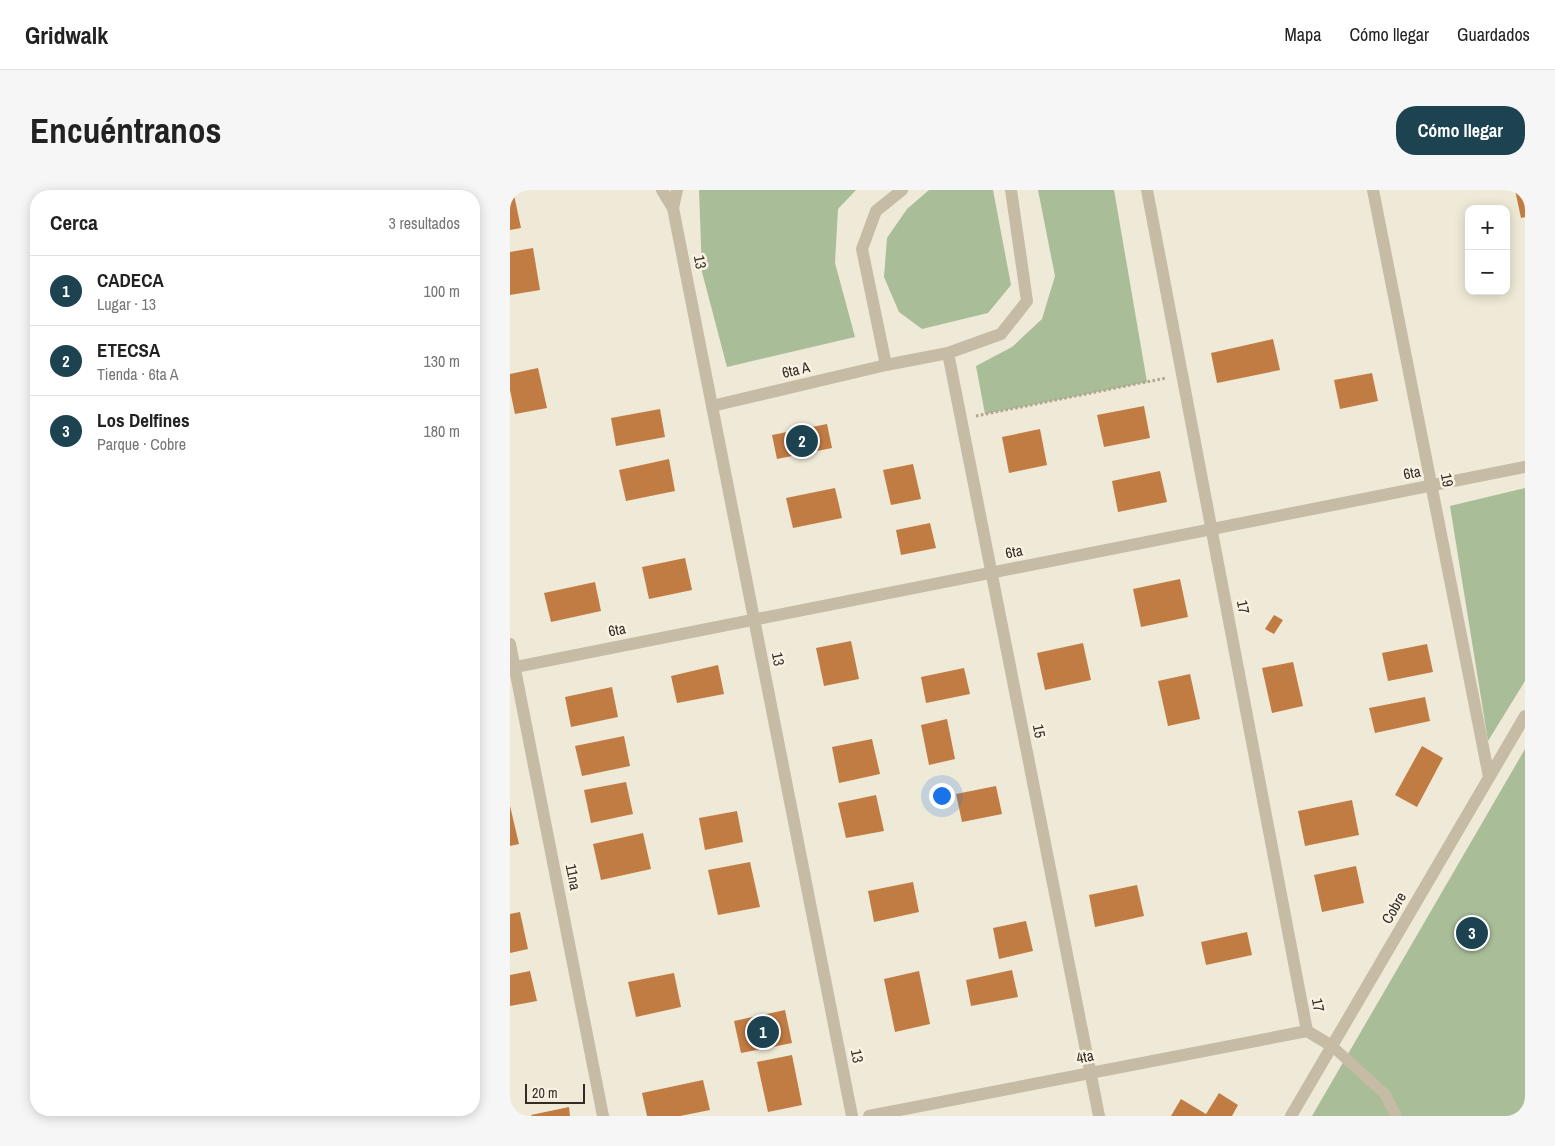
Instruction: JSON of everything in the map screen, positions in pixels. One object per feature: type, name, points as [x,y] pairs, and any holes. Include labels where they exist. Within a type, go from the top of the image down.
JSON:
[{"type":"street","name":"13","points":[[662,190],[673,208],[852,1116]]},
{"type":"street","name":"13","points":[[673,208],[677,190]]},
{"type":"street","points":[[886,365],[862,249],[876,211],[902,190]]},
{"type":"street","name":"6ta A","points":[[712,406],[886,365],[948,353],[1001,334],[1027,301],[1011,190]]},
{"type":"street","name":"17","points":[[1147,190],[1306,1031]]},
{"type":"street","name":"19","points":[[1373,190],[1489,777]]},
{"type":"street","name":"15","points":[[948,353],[1098,1116]]},
{"type":"street","name":"6ta","points":[[512,668],[1525,467]]},
{"type":"street","name":"11na","points":[[510,644],[512,668],[603,1116]]},
{"type":"street","name":"Cobre","points":[[1291,1116],[1525,716]]},
{"type":"street","points":[[1306,1031],[1332,1046]]},
{"type":"street","name":"4ta","points":[[869,1116],[1306,1031]]},
{"type":"lane","points":[[1332,1046],[1384,1094],[1396,1116]]},
{"type":"path","points":[[961,419],[1182,374]]},
{"type":"green space","points":[[699,190],[856,190],[838,209],[835,263],[855,337],[727,367],[702,272]]},
{"type":"green space","points":[[929,190],[993,190],[1011,285],[988,313],[922,329],[899,312],[884,277],[887,238],[907,209]]},
{"type":"green space","points":[[1038,190],[1114,190],[1147,382],[985,414],[976,366],[1012,347],[1042,319],[1055,276]]},
{"type":"green space","points":[[1525,488],[1525,681],[1488,741],[1450,506]]},
{"type":"green space","points":[[1525,749],[1525,1116],[1312,1116]]},
{"type":"building","points":[[510,190],[513,190],[521,228],[510,230]]},
{"type":"building","points":[[1515,190],[1525,190],[1525,217],[1521,218]]},
{"type":"building","points":[[533,248],[540,290],[510,295],[510,252]]},
{"type":"building","points":[[1273,339],[1280,370],[1217,383],[1211,353]]},
{"type":"building","points":[[538,368],[547,408],[515,414],[510,390],[510,374]]},
{"type":"building","points":[[1372,373],[1378,401],[1340,409],[1334,380]]},
{"type":"building","points":[[1144,406],[1150,438],[1104,447],[1097,415]]},
{"type":"building","points":[[660,409],[665,437],[616,446],[611,418]]},
{"type":"building","points":[[827,424],[832,448],[777,459],[772,435]]},
{"type":"building","points":[[1040,429],[1047,465],[1009,473],[1002,437]]},
{"type":"building","points":[[669,459],[675,491],[626,501],[619,470]]},
{"type":"building","points":[[913,464],[921,499],[891,505],[883,470]]},
{"type":"building","points":[[1160,471],[1167,502],[1118,512],[1112,481]]},
{"type":"building","points":[[835,488],[842,518],[793,528],[786,498]]},
{"type":"building","points":[[930,523],[936,548],[901,555],[896,530]]},
{"type":"building","points":[[685,558],[692,590],[649,599],[642,567]]},
{"type":"building","points":[[1180,579],[1188,617],[1141,627],[1133,589]]},
{"type":"building","points":[[595,582],[601,611],[551,622],[544,593]]},
{"type":"building","points":[[1274,615],[1283,620],[1274,634],[1265,629]]},
{"type":"building","points":[[851,641],[859,679],[824,686],[816,648]]},
{"type":"building","points":[[1083,643],[1091,680],[1045,690],[1037,653]]},
{"type":"building","points":[[1427,644],[1433,672],[1388,681],[1382,653]]},
{"type":"building","points":[[1293,662],[1303,706],[1272,713],[1262,668]]},
{"type":"building","points":[[718,665],[724,694],[677,703],[671,676]]},
{"type":"building","points":[[964,668],[970,694],[926,703],[921,677]]},
{"type":"building","points":[[1190,674],[1200,719],[1168,726],[1158,681]]},
{"type":"building","points":[[612,687],[618,717],[571,727],[565,697]]},
{"type":"building","points":[[1425,697],[1430,721],[1375,733],[1369,708]]},
{"type":"building","points":[[947,719],[955,759],[929,765],[921,725]]},
{"type":"building","points":[[624,736],[630,766],[582,776],[575,746]]},
{"type":"building","points":[[872,739],[880,774],[839,783],[832,747]]},
{"type":"building","points":[[1422,746],[1443,758],[1417,807],[1395,795]]},
{"type":"building","points":[[626,782],[633,814],[591,823],[584,790]]},
{"type":"building","points":[[996,786],[1002,814],[962,822],[956,794]]},
{"type":"building","points":[[876,795],[884,831],[846,838],[838,803]]},
{"type":"building","points":[[1352,800],[1359,835],[1305,846],[1298,811]]},
{"type":"building","points":[[510,806],[519,844],[510,846]]},
{"type":"building","points":[[737,811],[743,842],[705,850],[699,818]]},
{"type":"building","points":[[643,833],[651,869],[601,880],[593,844]]},
{"type":"building","points":[[750,862],[760,907],[718,915],[708,870]]},
{"type":"building","points":[[1356,866],[1364,903],[1322,912],[1314,875]]},
{"type":"building","points":[[913,882],[919,912],[874,922],[868,891]]},
{"type":"building","points":[[1137,885],[1144,916],[1095,927],[1089,895]]},
{"type":"building","points":[[520,912],[528,949],[510,953],[510,914]]},
{"type":"building","points":[[1026,921],[1033,951],[999,959],[993,928]]},
{"type":"building","points":[[1247,932],[1252,955],[1206,965],[1201,942]]},
{"type":"building","points":[[1012,970],[1018,997],[971,1006],[966,980]]},
{"type":"building","points":[[530,971],[537,1001],[510,1006],[510,975]]},
{"type":"building","points":[[919,971],[930,1024],[895,1032],[884,979]]},
{"type":"building","points":[[674,973],[681,1007],[636,1017],[628,982]]},
{"type":"building","points":[[785,1010],[792,1043],[741,1053],[734,1021]]},
{"type":"building","points":[[792,1055],[802,1105],[768,1112],[757,1062]]},
{"type":"building","points":[[703,1080],[710,1110],[680,1116],[647,1116],[642,1093]]},
{"type":"building","points":[[1219,1093],[1238,1105],[1232,1116],[1171,1116],[1181,1099],[1206,1114]]},
{"type":"building","points":[[569,1107],[570,1116],[531,1115]]},
{"type":"place","name":"ETECSA","points":[[802,441]]},
{"type":"place","name":"Los Delfines","points":[[1472,933]]},
{"type":"place","name":"CADECA","points":[[763,1032]]}]
